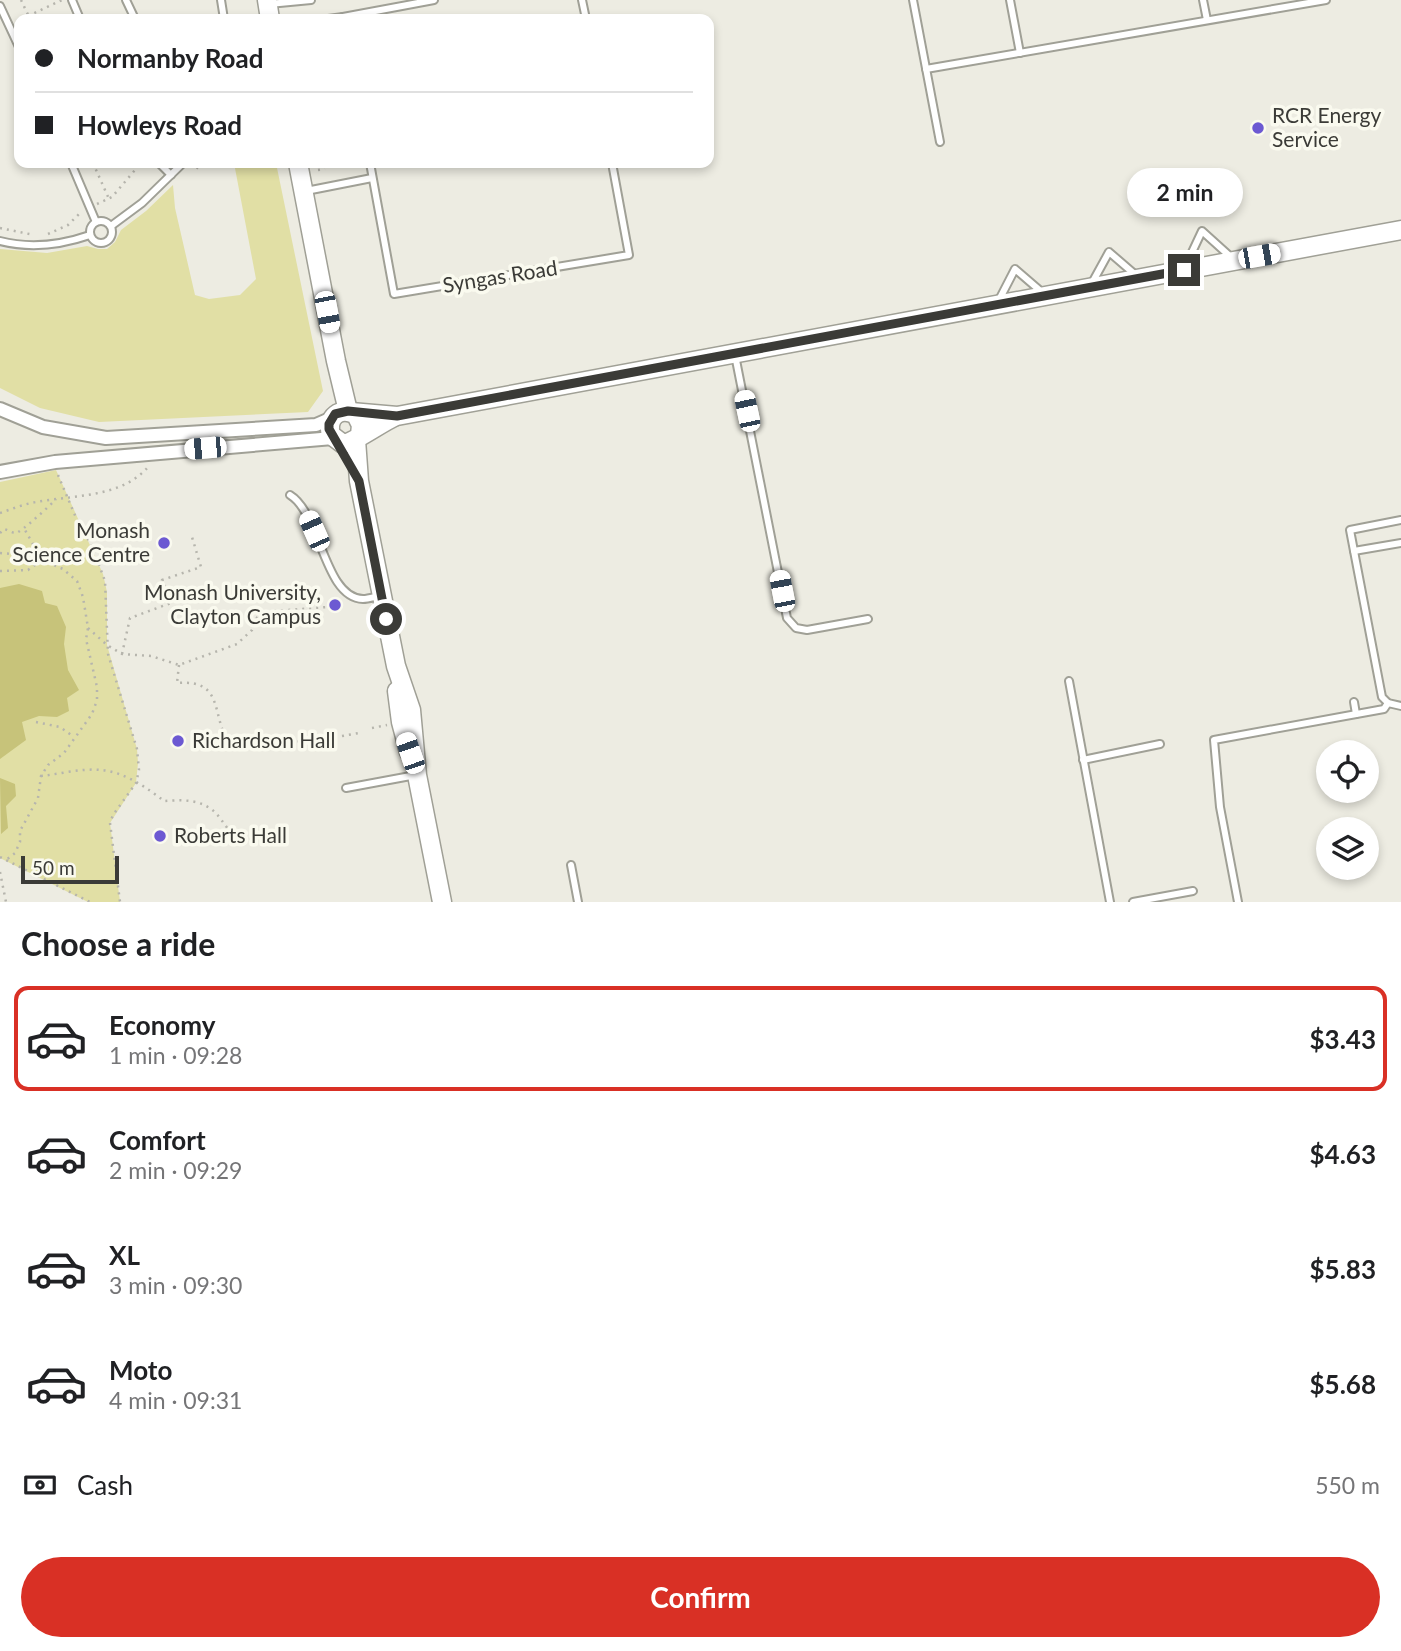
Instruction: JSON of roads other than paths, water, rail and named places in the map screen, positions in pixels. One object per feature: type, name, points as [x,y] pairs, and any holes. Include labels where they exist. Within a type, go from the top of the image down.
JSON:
[{"type":"street","points":[[299,168],[336,360],[342,414],[329,429],[359,481]]},
{"type":"street","points":[[0,409],[43,427],[106,438],[316,425],[342,414],[397,416],[1401,230]]},
{"type":"street","points":[[342,414],[360,419],[362,425],[358,437],[359,481],[396,666],[401,722],[417,775],[442,902]]},
{"type":"street","points":[[0,472],[54,462],[205,448],[333,439],[343,444],[397,416]]},
{"type":"street","points":[[204,431],[205,448]]},
{"type":"lane","points":[[3,0],[0,5],[14,36]]},
{"type":"lane","points":[[268,8],[311,0]]},
{"type":"lane","points":[[363,14],[435,0]]},
{"type":"lane","points":[[913,0],[940,142]]},
{"type":"lane","points":[[1010,0],[1020,53]]},
{"type":"lane","points":[[1203,0],[1207,20]]},
{"type":"lane","points":[[926,69],[1326,0]]},
{"type":"lane","points":[[73,168],[96,222]]},
{"type":"lane","points":[[164,168],[172,175]]},
{"type":"lane","points":[[111,226],[128,215],[178,168]]},
{"type":"lane","name":"Syngas Road","points":[[371,168],[394,295],[629,255],[613,168]]},
{"type":"lane","points":[[304,191],[372,178]]},
{"type":"lane","points":[[96,222],[106,222],[111,226],[111,237],[106,243],[94,242],[90,236],[91,226],[96,222]]},
{"type":"lane","points":[[1184,270],[1202,231],[1235,261]]},
{"type":"lane","points":[[0,241],[27,245],[59,244],[90,236]]},
{"type":"lane","points":[[1090,288],[1109,252],[1140,278]]},
{"type":"lane","points":[[996,305],[1015,269],[1046,296]]},
{"type":"lane","points":[[735,353],[787,618],[796,628],[807,630],[868,619]]},
{"type":"lane","points":[[290,495],[304,507],[335,578],[346,592],[363,599],[381,596]]},
{"type":"lane","points":[[1401,520],[1350,530],[1382,696],[1388,703],[1401,706]]},
{"type":"lane","points":[[1354,551],[1401,543]]},
{"type":"lane","points":[[1069,681],[1110,902]]},
{"type":"lane","points":[[1354,702],[1356,714]]},
{"type":"lane","points":[[1238,902],[1220,807],[1214,740],[1384,709],[1388,703]]},
{"type":"lane","points":[[1083,760],[1160,744]]},
{"type":"lane","points":[[346,788],[417,775]]},
{"type":"lane","points":[[571,865],[578,902]]},
{"type":"lane","points":[[1133,902],[1193,891]]},
{"type":"place","name":"RCR Energy Service","points":[[1258,128]]},
{"type":"place","name":"Monash Science Centre","points":[[164,543]]},
{"type":"place","name":"Monash University, Clayton Campus","points":[[335,605]]},
{"type":"place","name":"Richardson Hall","points":[[178,741]]},
{"type":"place","name":"Roberts Hall","points":[[160,836]]}]
